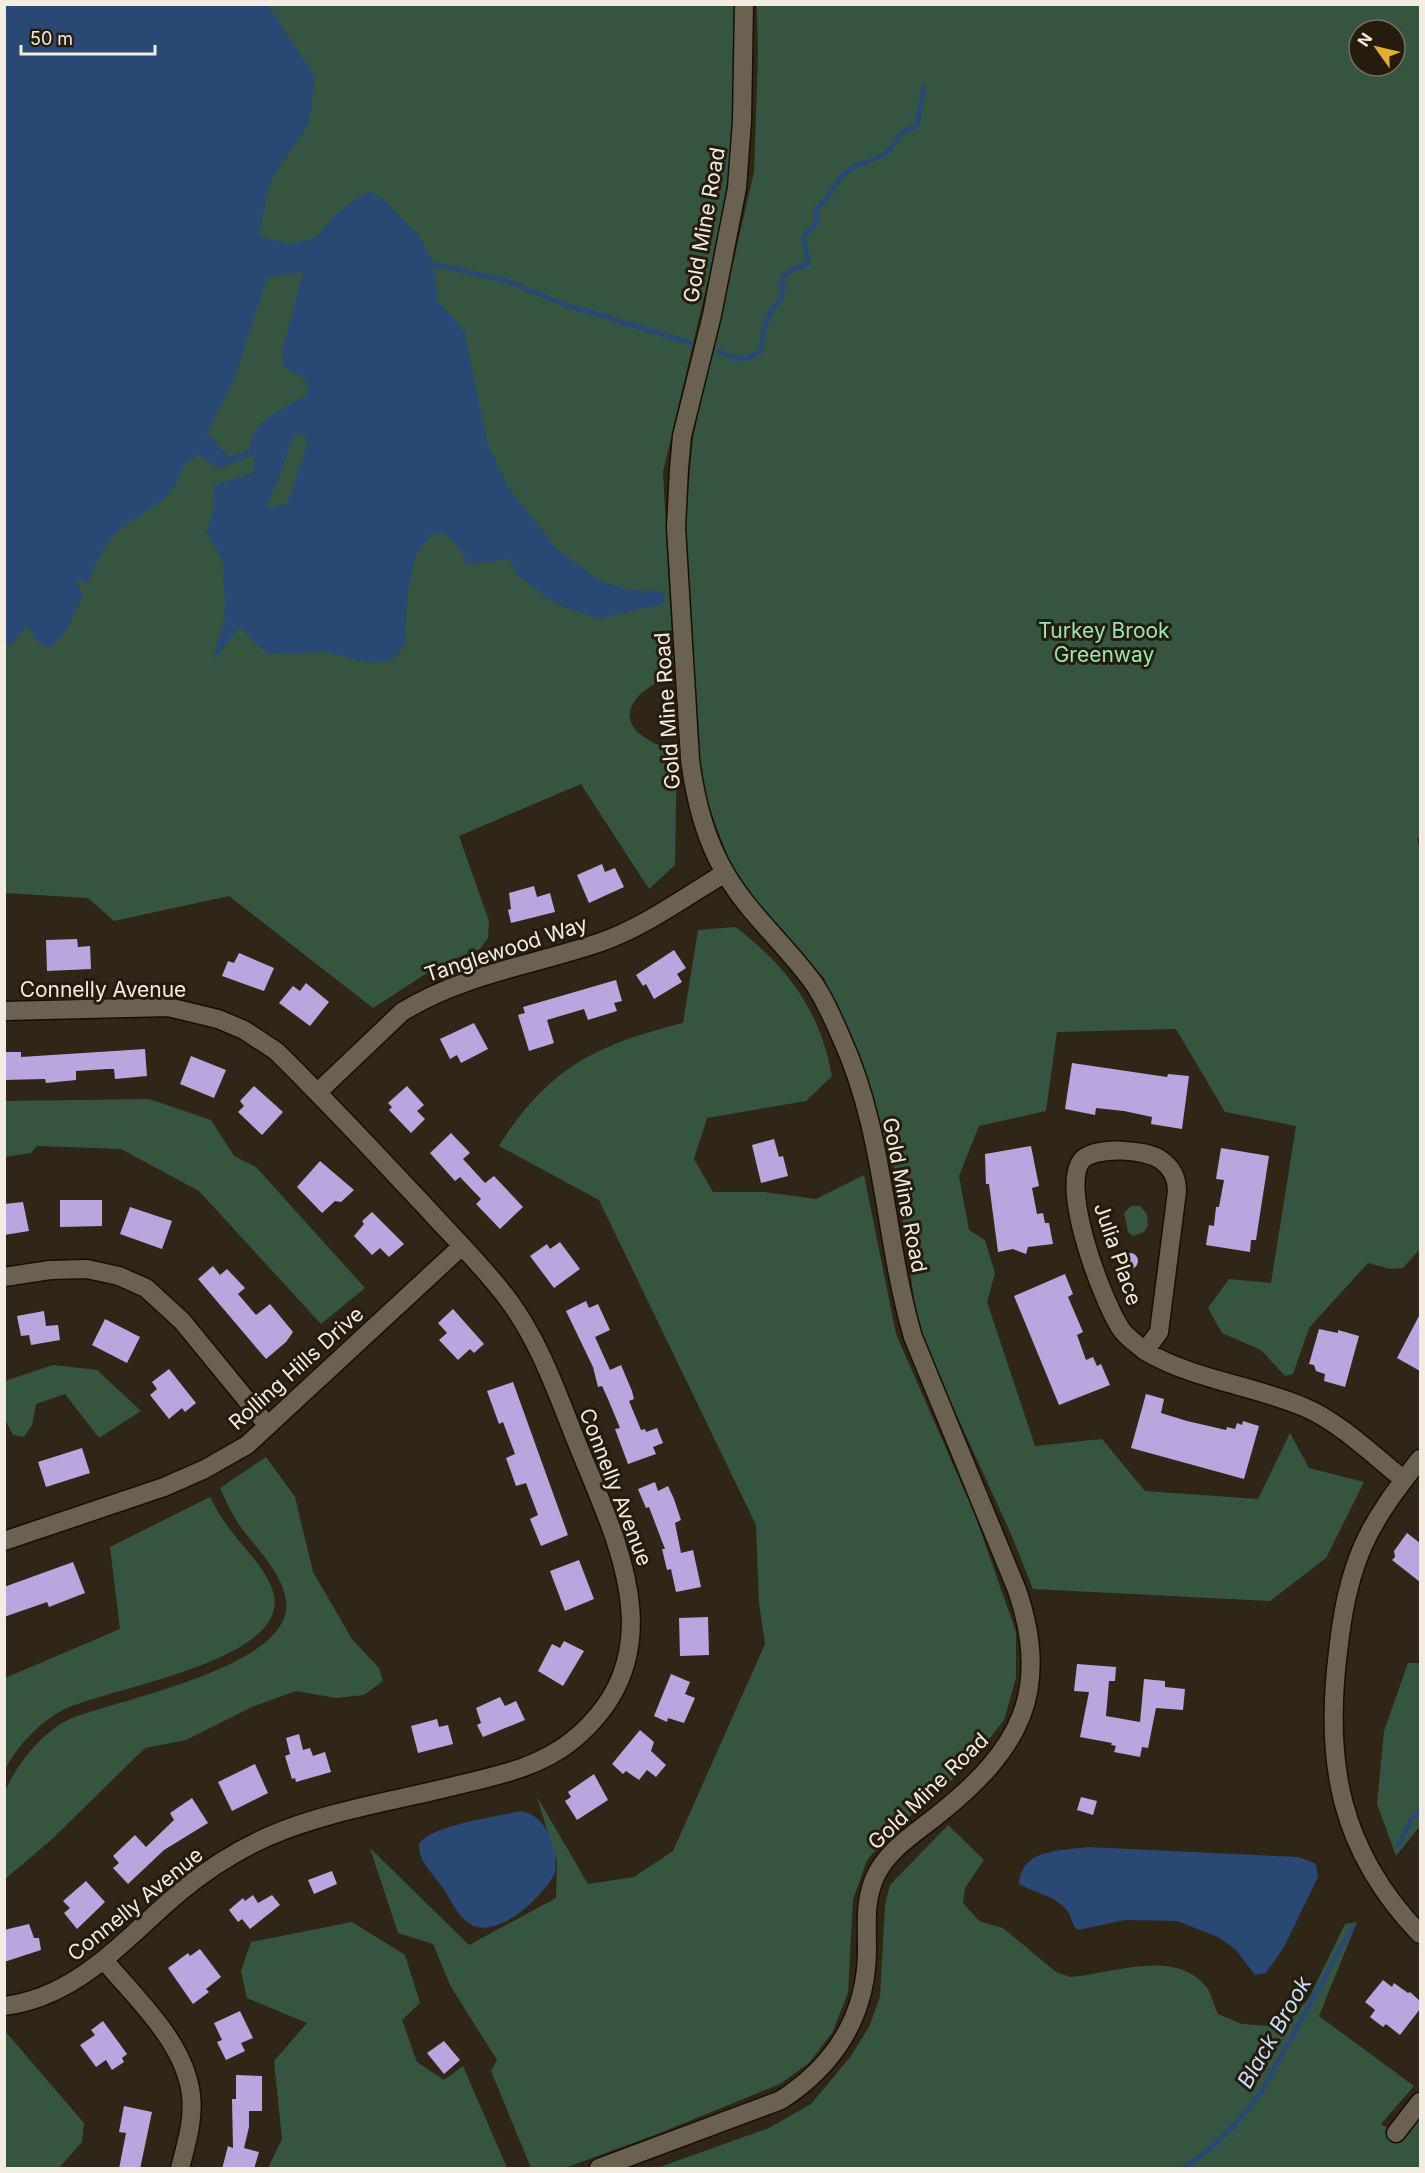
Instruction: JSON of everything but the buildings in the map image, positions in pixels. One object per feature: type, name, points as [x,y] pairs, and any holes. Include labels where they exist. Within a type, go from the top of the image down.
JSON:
[{"type":"street","name":"Gold Mine Road","points":[[599,2169],[781,2100],[804,2085],[826,2064],[852,2024],[861,2001],[866,1974],[867,1899],[878,1871],[894,1851],[956,1800],[1003,1753],[1019,1724],[1030,1686],[1032,1653],[1027,1617],[987,1511],[913,1337],[904,1306],[882,1173],[842,1039],[814,983],[725,873],[702,820],[691,769],[676,527],[682,436],[712,315],[737,188],[742,121],[744,4]]},
{"type":"street","name":"Tanglewood Way","points":[[318,1092],[402,1012],[426,998],[452,987],[611,938],[725,873]]},
{"type":"street","name":"Connelly Avenue","points":[[4,1011],[168,1007],[194,1011],[244,1030],[276,1051],[318,1092],[462,1246],[508,1300],[540,1352],[626,1569],[631,1607],[630,1638],[626,1660],[615,1687],[596,1716],[580,1733],[551,1755],[533,1764],[320,1820],[265,1838],[206,1872],[80,1978],[55,1991],[4,2006]]},
{"type":"street","name":"Julia Place","points":[[1145,1351],[1160,1332],[1177,1183],[1172,1171],[1156,1157],[1099,1150],[1083,1159],[1076,1172],[1077,1212],[1094,1267],[1119,1326],[1145,1351],[1176,1369],[1307,1408],[1336,1427],[1404,1480]]},
{"type":"street","name":"Rolling Hills Drive","points":[[4,1540],[188,1477],[247,1445],[462,1246]]},
{"type":"street","points":[[4,1277],[50,1270],[87,1269],[119,1276],[146,1288],[182,1321],[268,1426]]},
{"type":"street","points":[[1420,1459],[1372,1527],[1351,1575],[1339,1644],[1332,1732],[1340,1789],[1360,1847],[1388,1895],[1420,1934]]},
{"type":"street","points":[[104,1960],[170,2041],[185,2070],[191,2095],[192,2114],[180,2169]]},
{"type":"street","points":[[1395,2133],[1420,2102]]},
{"type":"green space","points":[[4,5],[737,5],[734,169],[663,472],[674,671],[649,687],[636,699],[630,719],[640,734],[658,745],[677,751],[675,865],[649,889],[581,784],[459,836],[489,921],[488,938],[480,949],[441,964],[373,1008],[229,896],[114,921],[88,898],[5,893]]},
{"type":"green space","name":"Turkey Brook Greenway","points":[[757,5],[1420,5],[1420,837],[1417,839],[1420,851],[1420,1249],[1403,1268],[1390,1269],[1368,1263],[1309,1328],[1293,1374],[1285,1376],[1261,1350],[1222,1333],[1208,1308],[1229,1279],[1271,1283],[1296,1126],[1225,1112],[1176,1029],[1057,1032],[1046,1111],[979,1126],[959,1176],[969,1230],[985,1240],[995,1273],[987,1302],[1035,1446],[1102,1439],[1145,1491],[1258,1499],[1290,1433],[1309,1468],[1364,1482],[1326,1558],[1270,1601],[1033,1589],[1011,1534],[919,1333],[896,1174],[853,1048],[824,978],[751,897],[733,870],[706,800],[698,761],[684,532],[693,437],[754,172],[758,56]]},
{"type":"green space","points":[[736,927],[771,958],[799,992],[819,1031],[827,1052],[832,1076],[806,1101],[707,1118],[694,1159],[713,1192],[764,1192],[816,1199],[864,1175],[896,1334],[975,1515],[1016,1632],[1016,1678],[1004,1720],[974,1759],[936,1795],[893,1830],[867,1860],[853,1899],[848,1993],[832,2033],[809,2063],[780,2084],[660,2133],[565,2168],[531,2168],[491,2071],[497,2060],[451,1987],[433,1944],[398,1933],[370,1848],[469,1945],[556,1898],[557,1862],[537,1797],[588,1884],[634,1877],[673,1851],[765,1644],[759,1603],[756,1525],[599,1200],[499,1146],[517,1119],[536,1097],[577,1064],[625,1040],[683,1023],[698,930]]},
{"type":"green space","points":[[149,1099],[211,1120],[234,1156],[256,1167],[365,1288],[321,1324],[199,1191],[121,1149],[37,1146],[31,1153],[5,1157],[5,1101]]},
{"type":"green space","points":[[1131,1206],[1140,1206],[1147,1214],[1148,1226],[1144,1232],[1133,1236],[1128,1232],[1124,1213]]},
{"type":"green space","points":[[53,1365],[97,1370],[141,1411],[99,1438],[65,1394],[36,1404],[32,1425],[24,1437],[13,1435],[5,1419],[5,1381]]},
{"type":"green space","points":[[266,1457],[295,1497],[313,1572],[352,1639],[379,1668],[383,1681],[364,1695],[336,1698],[296,1691],[252,1707],[186,1740],[145,1748],[50,1841],[5,1879],[3,1821],[5,1792],[23,1760],[50,1731],[70,1719],[198,1678],[233,1662],[262,1645],[281,1624],[286,1601],[279,1579],[236,1520],[220,1488]]},
{"type":"green space","points":[[210,1497],[224,1521],[254,1558],[271,1586],[274,1596],[270,1619],[252,1639],[223,1656],[61,1711],[29,1736],[5,1770],[5,1678],[120,1629],[110,1547]]},
{"type":"green space","points":[[1408,1663],[1420,1663],[1420,1826],[1396,1856],[1377,1804],[1384,1731]]},
{"type":"green space","points":[[948,1825],[984,1860],[965,1888],[963,1903],[979,1921],[1003,1928],[1056,1972],[1070,1977],[1143,1966],[1179,1969],[1194,1976],[1207,1988],[1218,2014],[1242,2024],[1284,2027],[1309,1998],[1345,1924],[1357,1922],[1319,2016],[1414,2086],[1381,2124],[1392,2131],[1420,2108],[1420,2168],[657,2168],[769,2128],[811,2104],[851,2056],[869,2027],[880,1997],[885,1905],[890,1885]]},
{"type":"green space","points":[[352,1922],[405,1955],[420,2003],[402,2020],[417,2062],[444,2080],[463,2066],[507,2168],[268,2168],[282,2139],[274,2061],[307,2023],[247,1998],[241,1971],[251,1942]]},
{"type":"green space","points":[[5,2031],[84,2123],[82,2142],[59,2168],[5,2168]]},
{"type":"water","points":[[5,4],[268,5],[315,76],[309,123],[270,181],[259,236],[291,244],[315,238],[337,213],[368,191],[383,199],[420,237],[433,264],[438,301],[464,331],[488,445],[508,487],[557,549],[600,581],[628,590],[665,591],[663,604],[597,619],[554,603],[516,574],[509,559],[467,565],[463,553],[444,533],[431,535],[415,556],[407,597],[405,645],[393,660],[371,663],[323,652],[267,654],[240,627],[213,660],[225,616],[223,562],[206,532],[213,510],[214,485],[253,473],[255,455],[219,469],[197,455],[182,467],[178,479],[165,497],[113,537],[100,555],[88,583],[75,580],[83,595],[65,633],[49,649],[37,641],[27,625],[11,646],[5,642]],"holes":[[[303,272],[282,351],[284,367],[306,380],[308,394],[263,423],[251,440],[249,451],[228,456],[207,433],[234,380],[267,277]],[[295,434],[306,435],[307,445],[287,504],[266,509]]]},
{"type":"water","points":[[520,1811],[529,1813],[544,1825],[553,1844],[555,1873],[541,1893],[518,1914],[493,1926],[481,1928],[470,1924],[457,1911],[426,1866],[419,1850],[419,1844],[426,1837],[450,1827]]},
{"type":"water","points":[[1088,1847],[1299,1857],[1316,1864],[1318,1877],[1284,1947],[1266,1973],[1255,1975],[1235,1949],[1218,1937],[1177,1921],[1125,1920],[1078,1930],[1068,1911],[1061,1904],[1019,1884],[1022,1872],[1035,1858],[1055,1851]]},
{"type":"waterway","points":[[718,351],[740,359],[761,351],[764,328],[771,311],[782,298],[783,276],[795,268],[808,264],[804,237],[817,221],[815,209],[826,200],[846,172],[882,156],[901,134],[917,126],[924,87]]},
{"type":"waterway","points":[[433,264],[507,281],[566,305],[691,343]]},
{"type":"waterway","name":"Black Brook","points":[[1398,1846],[1412,1818],[1420,1812]]},
{"type":"waterway","name":"Black Brook","points":[[1184,2168],[1226,2133],[1262,2091],[1353,1926]]}]
